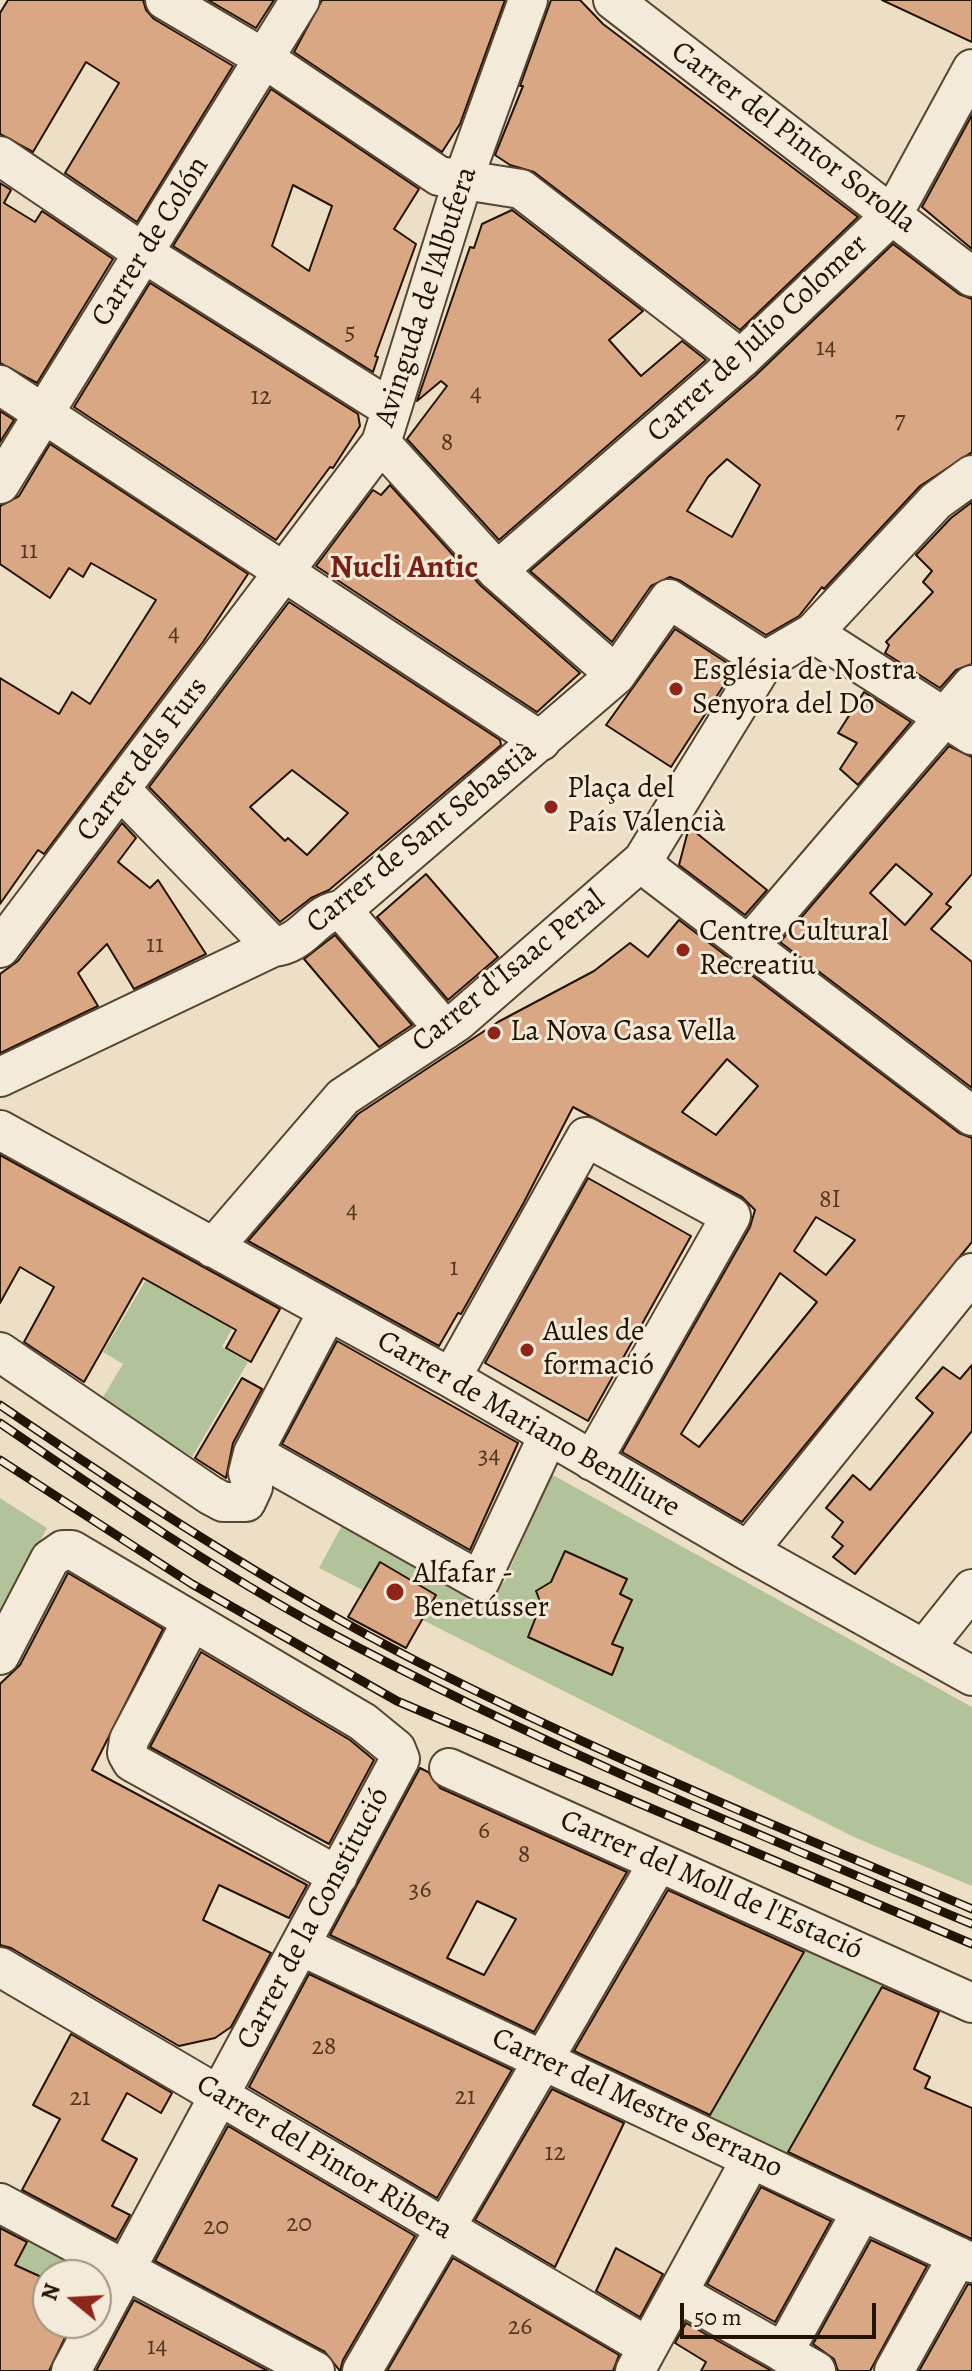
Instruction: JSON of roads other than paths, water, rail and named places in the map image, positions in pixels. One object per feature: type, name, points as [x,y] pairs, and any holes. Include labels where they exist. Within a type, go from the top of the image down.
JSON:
[{"type":"street","points":[[165,0],[265,59],[439,176],[521,189],[741,359]]},
{"type":"street","name":"Carrer de Colón","points":[[0,484],[300,0]]},
{"type":"street","name":"Avinguda de l'Albufera","points":[[283,570],[386,426],[463,180],[528,0]]},
{"type":"street","name":"Carrer del Pintor Sorolla","points":[[613,0],[972,277]]},
{"type":"street","name":"Carrer de Julio Colomer","points":[[497,571],[741,359],[893,214],[972,69]]},
{"type":"street","points":[[0,156],[145,254],[386,426],[497,571],[616,675]]},
{"type":"street","points":[[0,385],[541,741]]},
{"type":"street","points":[[765,661],[813,633],[936,501],[972,475]]},
{"type":"street","name":"Carrer dels Furs","points":[[0,948],[283,570]]},
{"type":"street","name":"Carrer de Sant Sebastià","points":[[0,1077],[273,947],[290,946],[332,911],[342,910],[616,675],[669,599],[765,661]]},
{"type":"street","points":[[813,633],[958,726]]},
{"type":"street","name":"Carrer d'Isaac Peral","points":[[213,1248],[343,1097],[445,1030],[643,860],[765,661]]},
{"type":"street","points":[[748,946],[958,726],[972,685]]},
{"type":"street","points":[[121,790],[273,947]]},
{"type":"street","points":[[643,860],[655,874],[972,1116]]},
{"type":"street","points":[[342,910],[445,1030]]},
{"type":"street","name":"Carrer de Mariano Benlliure","points":[[0,1098],[84,1174]]},
{"type":"street","name":"Carrer de Mariano Benlliure","points":[[0,1130],[451,1378],[748,1551],[972,1676]]},
{"type":"street","points":[[451,1378],[586,1137],[731,1216],[592,1461]]},
{"type":"street","points":[[748,1551],[965,1294]]},
{"type":"street","points":[[0,1352],[210,1495],[223,1502],[246,1502],[253,1487],[248,1473],[253,1453],[328,1311]]},
{"type":"street","points":[[253,1453],[480,1581],[548,1436]]},
{"type":"street","points":[[0,1655],[50,1559],[63,1550],[72,1550],[192,1621],[129,1740],[127,1753],[132,1762],[338,1876]]},
{"type":"street","points":[[924,1649],[972,1589]]},
{"type":"street","name":"Carrer de la Constitució","points":[[71,2371],[398,1764],[396,1749],[363,1722],[192,1621]]},
{"type":"street","name":"Carrer del Moll de l'Estació","points":[[449,1768],[972,2003]]},
{"type":"street","points":[[362,2371],[658,1863]]},
{"type":"street","name":"Carrer del Mestre Serrano","points":[[301,1946],[965,2259]]},
{"type":"street","name":"Carrer del Pintor Ribera","points":[[0,1967],[445,2230],[642,2359]]},
{"type":"street","points":[[642,2359],[751,2159]]},
{"type":"street","points":[[0,2203],[315,2371]]},
{"type":"street","points":[[783,2353],[854,2225]]},
{"type":"street","points":[[894,2371],[965,2259]]},
{"type":"street","points":[[678,2293],[816,2371]]},
{"type":"railway","points":[[0,1405],[205,1540],[310,1603],[418,1662],[623,1760],[972,1909]]},
{"type":"railway","points":[[0,1423],[202,1558],[327,1631],[406,1672],[565,1749],[972,1924]]},
{"type":"railway","points":[[0,1460],[192,1584],[397,1701],[972,1944]]},
{"type":"place","name":"Església de Nostra Senyora del Do","points":[[676,689]]},
{"type":"place","name":"Plaça del País Valencià","points":[[551,807]]},
{"type":"place","name":"Centre Cultural Recreatiu","points":[[683,950]]},
{"type":"place","name":"La Nova Casa Vella","points":[[494,1033]]},
{"type":"place","name":"Aules de formació","points":[[527,1350]]},
{"type":"place","name":"Alfafar - Benetússer","points":[[395,1592]]},
{"type":"district","name":"Nucli Antic","points":[[404,569]]}]
